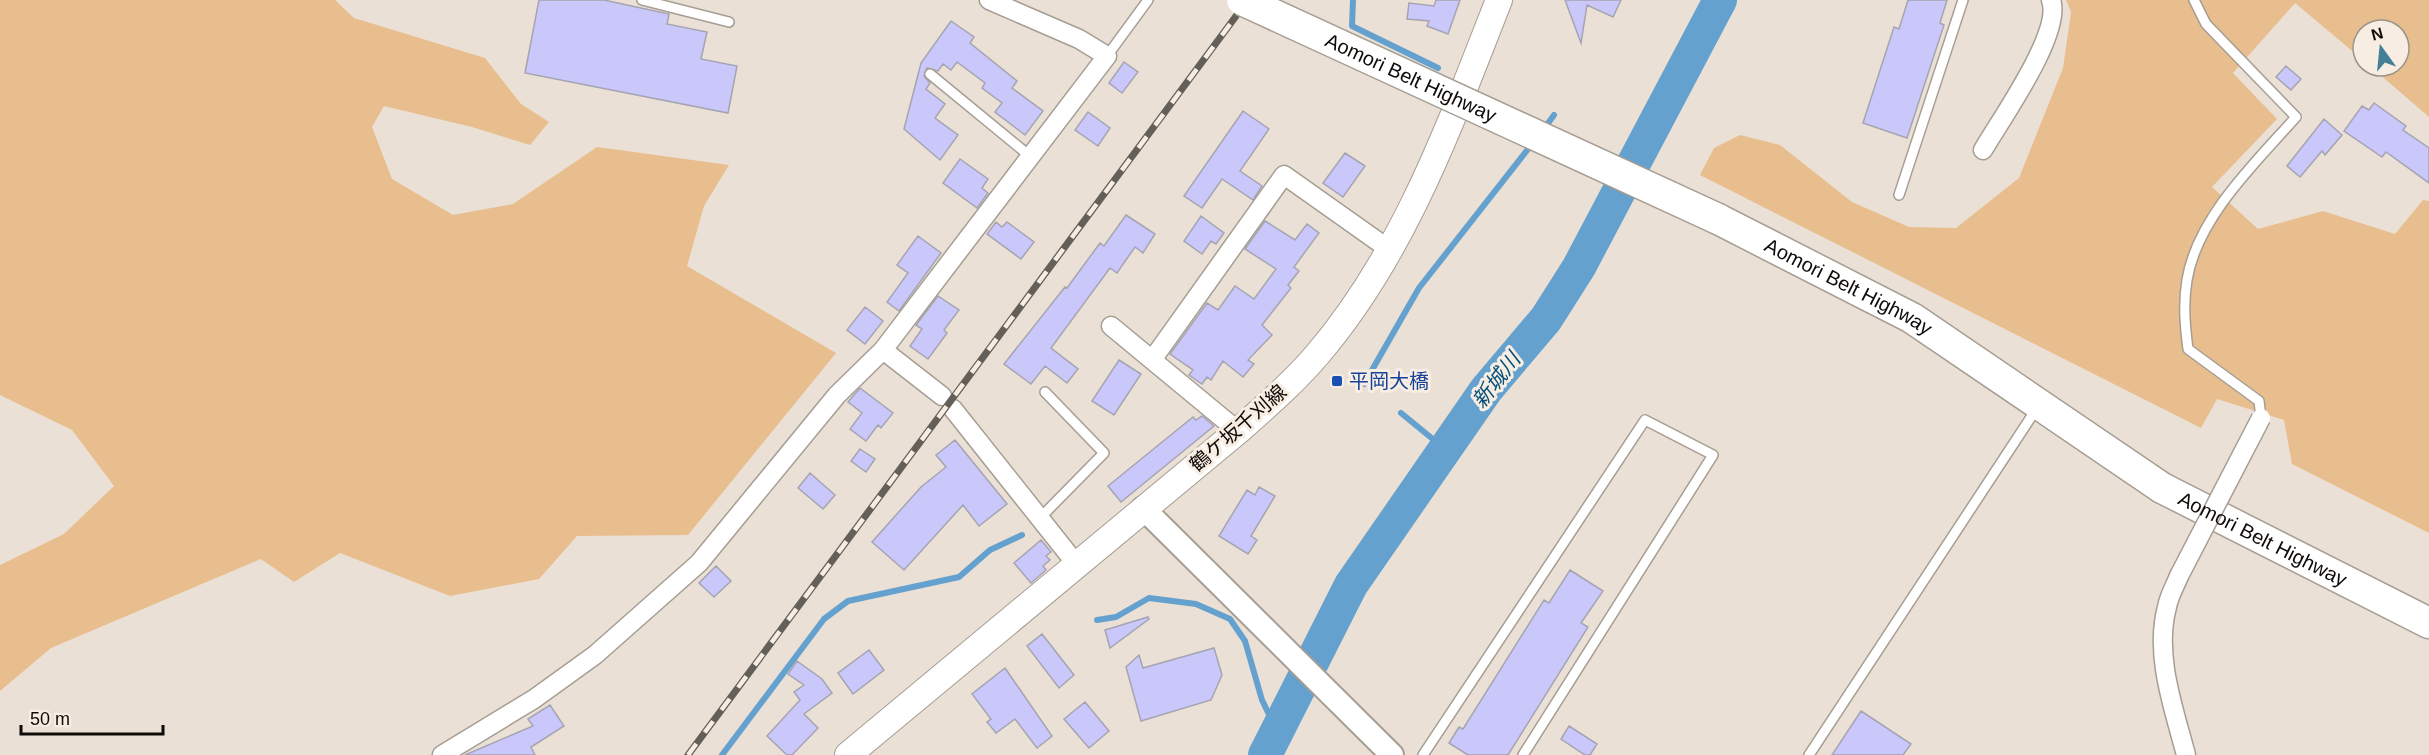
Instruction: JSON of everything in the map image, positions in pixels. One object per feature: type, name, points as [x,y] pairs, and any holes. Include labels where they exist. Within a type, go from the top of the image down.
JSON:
[{"type":"highway","name":"Aomori Belt Highway","points":[[1242,0],[1718,219],[1912,318],[2162,488],[2429,623]]},
{"type":"main road","name":"鶴ケ坂千刈線","points":[[848,755],[1238,431],[1289,386],[1318,354],[1362,295],[1411,211],[1499,0]]},
{"type":"street","points":[[442,755],[534,699],[595,655],[699,564],[837,395],[883,350],[1107,56],[1079,39],[989,0]]},
{"type":"street","points":[[1983,150],[2044,46],[2052,24],[2051,0]]},
{"type":"street","points":[[1152,360],[1284,175],[1390,250]]},
{"type":"street","points":[[1111,326],[1238,431]]},
{"type":"street","points":[[883,350],[948,403],[1077,565]]},
{"type":"street","points":[[2186,755],[2167,682],[2163,638],[2166,607],[2179,576],[2261,418]]},
{"type":"street","points":[[1143,508],[1392,755]]},
{"type":"lane","points":[[642,0],[729,22]]},
{"type":"lane","points":[[1107,56],[1148,0]]},
{"type":"lane","points":[[1899,195],[1963,0]]},
{"type":"lane","points":[[2194,0],[2206,24],[2296,117],[2220,204],[2194,251],[2187,280],[2184,309],[2188,350],[2259,401],[2261,418]]},
{"type":"lane","points":[[930,74],[1031,157]]},
{"type":"lane","points":[[1040,518],[1104,453],[1045,392]]},
{"type":"lane","points":[[1809,755],[2039,406]]},
{"type":"lane","points":[[1423,755],[1645,420],[1713,455],[1523,755]]},
{"type":"shaded area","points":[[0,0],[335,0],[354,18],[485,58],[521,104],[549,122],[530,145],[472,127],[384,106],[372,127],[392,179],[453,215],[513,204],[597,147],[729,165],[704,206],[687,266],[836,353],[688,535],[577,536],[539,579],[450,596],[340,553],[294,582],[261,559],[51,648],[0,691],[0,565],[64,534],[114,486],[72,430],[0,395]]},
{"type":"shaded area","points":[[2066,0],[2429,0],[2429,117],[2384,78],[2411,78],[2411,18],[2351,18],[2351,50],[2295,3],[2233,73],[2277,119],[2212,187],[2258,229],[2323,211],[2395,234],[2423,200],[2429,201],[2429,533],[2292,464],[2284,420],[2217,399],[2201,428],[1700,175],[1714,148],[1740,135],[1780,145],[1852,202],[1909,227],[1956,228],[2019,178],[2063,68],[2071,12]]},
{"type":"building","points":[[539,0],[604,0],[669,14],[667,24],[707,32],[701,59],[737,66],[728,113],[525,73]]},
{"type":"building","points":[[1436,0],[1460,0],[1448,34],[1427,26],[1429,21],[1407,19],[1409,3],[1434,6]]},
{"type":"building","points":[[1565,0],[1621,0],[1613,17],[1587,5],[1581,43]]},
{"type":"building","points":[[1908,0],[1947,0],[1940,23],[1944,25],[1907,138],[1863,123],[1894,27],[1899,29]]},
{"type":"building","points":[[951,21],[974,37],[970,43],[1017,81],[1012,88],[1043,111],[1025,135],[995,112],[1002,103],[982,88],[985,83],[957,62],[951,70],[943,64],[938,71],[927,68],[924,76],[930,83],[926,89],[945,104],[935,118],[958,135],[940,160],[904,129],[921,63]]},
{"type":"building","points":[[1124,62],[1138,72],[1122,93],[1109,83]]},
{"type":"building","points":[[2286,66],[2301,79],[2291,90],[2276,77]]},
{"type":"building","points":[[2374,103],[2406,126],[2403,130],[2429,148],[2429,183],[2386,152],[2382,157],[2344,131],[2362,106],[2369,110]]},
{"type":"building","points":[[1243,111],[1269,129],[1240,171],[1262,186],[1253,200],[1222,179],[1202,208],[1184,196]]},
{"type":"building","points":[[1088,112],[1110,128],[1098,146],[1075,130]]},
{"type":"building","points":[[2324,119],[2342,135],[2325,155],[2322,151],[2300,177],[2287,166]]},
{"type":"building","points":[[1345,153],[1365,166],[1343,197],[1323,183]]},
{"type":"building","points":[[960,159],[988,179],[982,188],[988,193],[977,208],[943,183]]},
{"type":"building","points":[[1126,215],[1155,234],[1143,253],[1135,247],[1117,273],[1110,268],[1051,348],[1078,369],[1067,383],[1045,366],[1031,384],[1004,364],[1065,287],[1067,288],[1100,243],[1104,246]]},
{"type":"building","points":[[1201,216],[1224,233],[1216,244],[1211,241],[1202,254],[1184,241]]},
{"type":"building","points":[[1265,221],[1295,240],[1307,224],[1319,233],[1294,267],[1299,271],[1288,285],[1291,288],[1262,325],[1272,335],[1248,360],[1254,364],[1243,377],[1223,361],[1211,380],[1207,377],[1202,384],[1189,375],[1193,370],[1170,354],[1207,303],[1218,310],[1235,286],[1254,299],[1276,269],[1245,249]]},
{"type":"building","points":[[996,222],[1002,227],[1007,222],[1034,242],[1021,259],[987,234]]},
{"type":"building","points":[[918,236],[941,253],[899,311],[887,302],[908,273],[897,265]]},
{"type":"building","points":[[938,296],[959,310],[944,330],[947,333],[928,359],[910,346],[922,329],[916,325]]},
{"type":"building","points":[[865,307],[883,321],[865,344],[847,330]]},
{"type":"building","points":[[1119,360],[1141,374],[1114,415],[1092,401]]},
{"type":"building","points":[[860,388],[893,413],[881,428],[878,425],[866,441],[850,429],[862,413],[848,402]]},
{"type":"building","points":[[1202,416],[1214,426],[1121,502],[1108,486],[1193,417],[1196,420]]},
{"type":"building","points":[[955,440],[1007,504],[979,526],[963,505],[904,570],[872,542],[921,487],[946,467],[936,455]]},
{"type":"building","points":[[860,449],[875,459],[866,472],[851,461]]},
{"type":"building","points":[[810,473],[835,495],[823,509],[798,488]]},
{"type":"building","points":[[1259,487],[1275,496],[1251,536],[1257,540],[1248,554],[1219,536],[1247,490],[1255,495]]},
{"type":"building","points":[[1041,540],[1051,552],[1046,556],[1050,560],[1043,566],[1046,570],[1031,583],[1014,563]]},
{"type":"building","points":[[716,566],[731,581],[714,597],[699,583]]},
{"type":"building","points":[[1570,570],[1603,591],[1581,623],[1588,627],[1508,755],[1468,755],[1449,743],[1459,727],[1463,729],[1544,600],[1549,603]]},
{"type":"building","points":[[1148,617],[1149,619],[1110,648],[1105,630]]},
{"type":"building","points":[[1042,634],[1074,675],[1059,688],[1027,646]]},
{"type":"building","points":[[1214,648],[1222,675],[1211,700],[1141,721],[1126,667],[1139,655],[1143,668]]},
{"type":"building","points":[[869,650],[884,670],[853,694],[838,673]]},
{"type":"building","points":[[797,661],[822,679],[832,693],[804,714],[818,728],[792,755],[787,755],[767,736],[800,700],[794,692],[804,685],[788,674]]},
{"type":"building","points":[[1005,668],[1052,736],[1037,748],[1015,719],[996,733],[987,722],[991,719],[972,694]]},
{"type":"building","points":[[1085,702],[1109,731],[1089,748],[1064,719]]},
{"type":"building","points":[[550,705],[564,726],[531,747],[535,755],[465,755],[533,726],[528,719]]},
{"type":"building","points":[[1861,711],[1911,744],[1903,755],[1832,755]]},
{"type":"building","points":[[1569,726],[1597,744],[1590,755],[1585,755],[1561,739]]},
{"type":"waterway","points":[[1353,0],[1352,26],[1438,68]]},
{"type":"waterway","name":"新城川","points":[[1265,755],[1351,585],[1486,390],[1546,319],[1579,267],[1720,0]]},
{"type":"waterway","points":[[1544,129],[1554,115]]},
{"type":"waterway","points":[[1364,384],[1419,288],[1532,144]]},
{"type":"waterway","points":[[1401,413],[1445,449]]},
{"type":"waterway","points":[[722,755],[824,619],[848,601],[959,577],[990,550],[1022,535]]},
{"type":"waterway","points":[[1097,620],[1116,617],[1149,598],[1196,604],[1230,619],[1245,641],[1262,700],[1276,729]]},
{"type":"railway","points":[[688,755],[1248,0]]},
{"type":"place","name":"平岡大橋","points":[[1337,381]]}]
